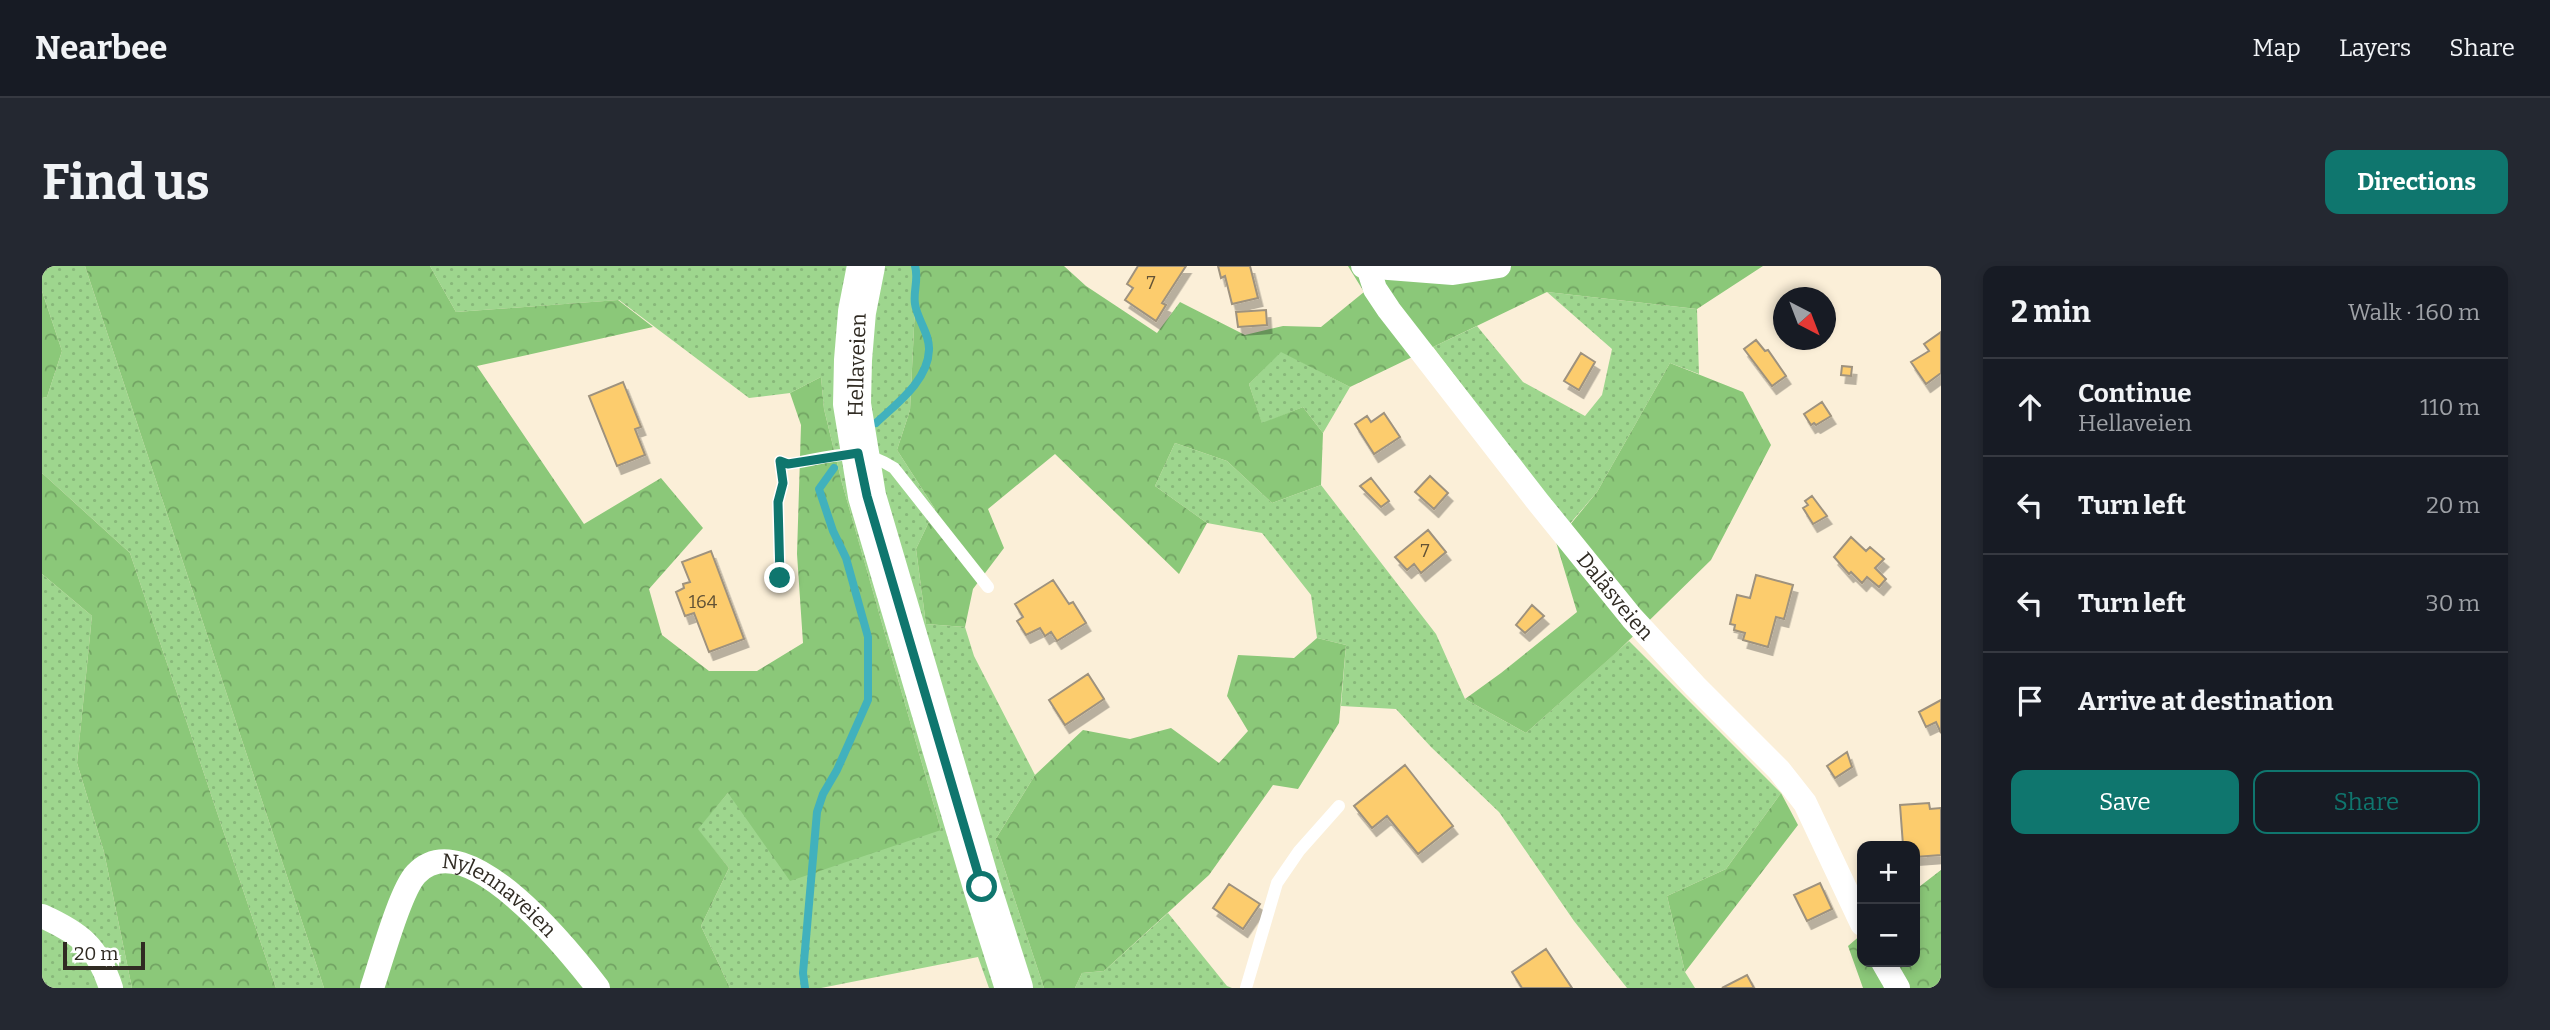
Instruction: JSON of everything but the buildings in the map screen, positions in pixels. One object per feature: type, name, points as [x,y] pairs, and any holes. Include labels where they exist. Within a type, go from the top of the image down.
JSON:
[{"type":"main road","name":"Hellaveien","points":[[866,266],[857,312],[853,360],[852,404],[858,453],[867,496],[890,576],[1014,988]]},
{"type":"street","points":[[1366,267],[1453,273],[1499,266]]},
{"type":"street","name":"Dalåsveien","points":[[1366,267],[1375,289],[1389,310],[1596,575],[1695,686],[1779,770],[1805,803],[1857,913]]},
{"type":"street","name":"Nylennaveien","points":[[372,988],[405,891],[415,875],[424,867],[458,862],[469,865],[492,880],[523,905],[569,952],[598,988]]},
{"type":"street","points":[[42,916],[60,924],[92,947],[100,958],[111,988]]},
{"type":"street","points":[[1886,967],[1898,988]]},
{"type":"lane","points":[[780,578],[778,502],[783,483],[780,461],[788,464],[858,453],[878,457],[894,468],[988,587]]},
{"type":"lane","points":[[1246,988],[1277,883],[1298,851],[1339,806]]},
{"type":"green space","points":[[42,266],[85,266],[324,988],[276,988],[130,553],[42,473],[42,398],[47,397],[62,351],[42,291]]},
{"type":"green space","points":[[85,266],[430,266],[456,312],[618,300],[653,327],[477,366],[584,524],[661,478],[703,528],[649,589],[662,635],[709,671],[757,671],[803,643],[797,554],[801,425],[790,393],[821,377],[824,409],[842,483],[941,830],[790,881],[728,793],[698,829],[729,868],[701,926],[730,988],[324,988]]},
{"type":"green space","points":[[430,266],[917,266],[910,410],[897,450],[935,509],[916,549],[926,624],[965,627],[974,656],[1035,775],[995,840],[1044,988],[989,988],[978,957],[821,988],[730,988],[701,926],[729,868],[697,829],[728,793],[941,830],[842,483],[824,409],[821,377],[790,393],[749,398],[619,300],[456,312]]},
{"type":"green space","points":[[917,266],[1064,266],[1086,286],[1157,333],[1180,302],[1245,335],[1283,326],[1321,327],[1364,292],[1348,266],[1763,266],[1697,309],[1547,292],[1350,387],[1281,352],[1249,384],[1262,423],[1303,407],[1323,433],[1321,485],[1272,503],[1227,461],[1175,443],[1155,486],[1207,523],[1179,574],[1055,454],[988,509],[1004,548],[973,589],[965,627],[926,624],[916,549],[935,509],[897,450],[910,410]]},
{"type":"green space","points":[[42,291],[62,351],[47,397],[42,398]]},
{"type":"green space","points":[[1547,292],[1697,309],[1699,374],[1670,363],[1597,492],[1568,526],[1433,347],[1477,326],[1523,382],[1585,416],[1602,395],[1612,349]]},
{"type":"green space","points":[[1281,351],[1350,387],[1323,433],[1303,407],[1262,424],[1249,384]]},
{"type":"green space","points":[[1670,363],[1743,392],[1771,445],[1711,560],[1617,652],[1526,733],[1465,699],[1577,612],[1556,542],[1597,492]]},
{"type":"green space","points":[[1175,443],[1227,461],[1272,503],[1321,485],[1436,634],[1465,699],[1526,733],[1629,641],[1781,793],[1726,869],[1667,896],[1685,972],[1695,988],[1627,988],[1574,921],[1499,812],[1431,747],[1396,709],[1341,706],[1346,645],[1317,638],[1311,595],[1262,533],[1207,523],[1155,486]]},
{"type":"green space","points":[[42,473],[130,553],[276,988],[132,988],[104,852],[77,763],[92,616],[42,574]]},
{"type":"green space","points":[[42,574],[92,616],[77,763],[104,852],[132,988],[42,988]]},
{"type":"green space","points":[[1317,638],[1346,645],[1339,723],[1298,789],[1273,785],[1209,875],[1104,971],[1082,973],[1075,988],[1044,988],[995,840],[1035,775],[1083,730],[1130,739],[1171,728],[1219,763],[1248,731],[1227,696],[1238,655],[1294,658]]},
{"type":"green space","points":[[1781,793],[1798,825],[1685,972],[1667,896],[1726,869]]},
{"type":"green space","points":[[1941,870],[1941,988],[1863,988],[1848,946],[1857,938],[1857,967],[1920,967],[1920,886]]},
{"type":"green space","points":[[1168,913],[1227,986],[1232,988],[1075,988],[1082,973],[1104,971]]},
{"type":"waterway","points":[[876,423],[910,391],[927,361],[928,338],[915,304],[915,266]]},
{"type":"waterway","points":[[805,988],[803,973],[817,812],[868,700],[868,637],[846,558],[833,531],[819,489],[834,468]]},
{"type":"route","points":[[780,578],[778,502],[783,483],[780,461],[788,464],[858,453],[867,496],[982,887]]}]
